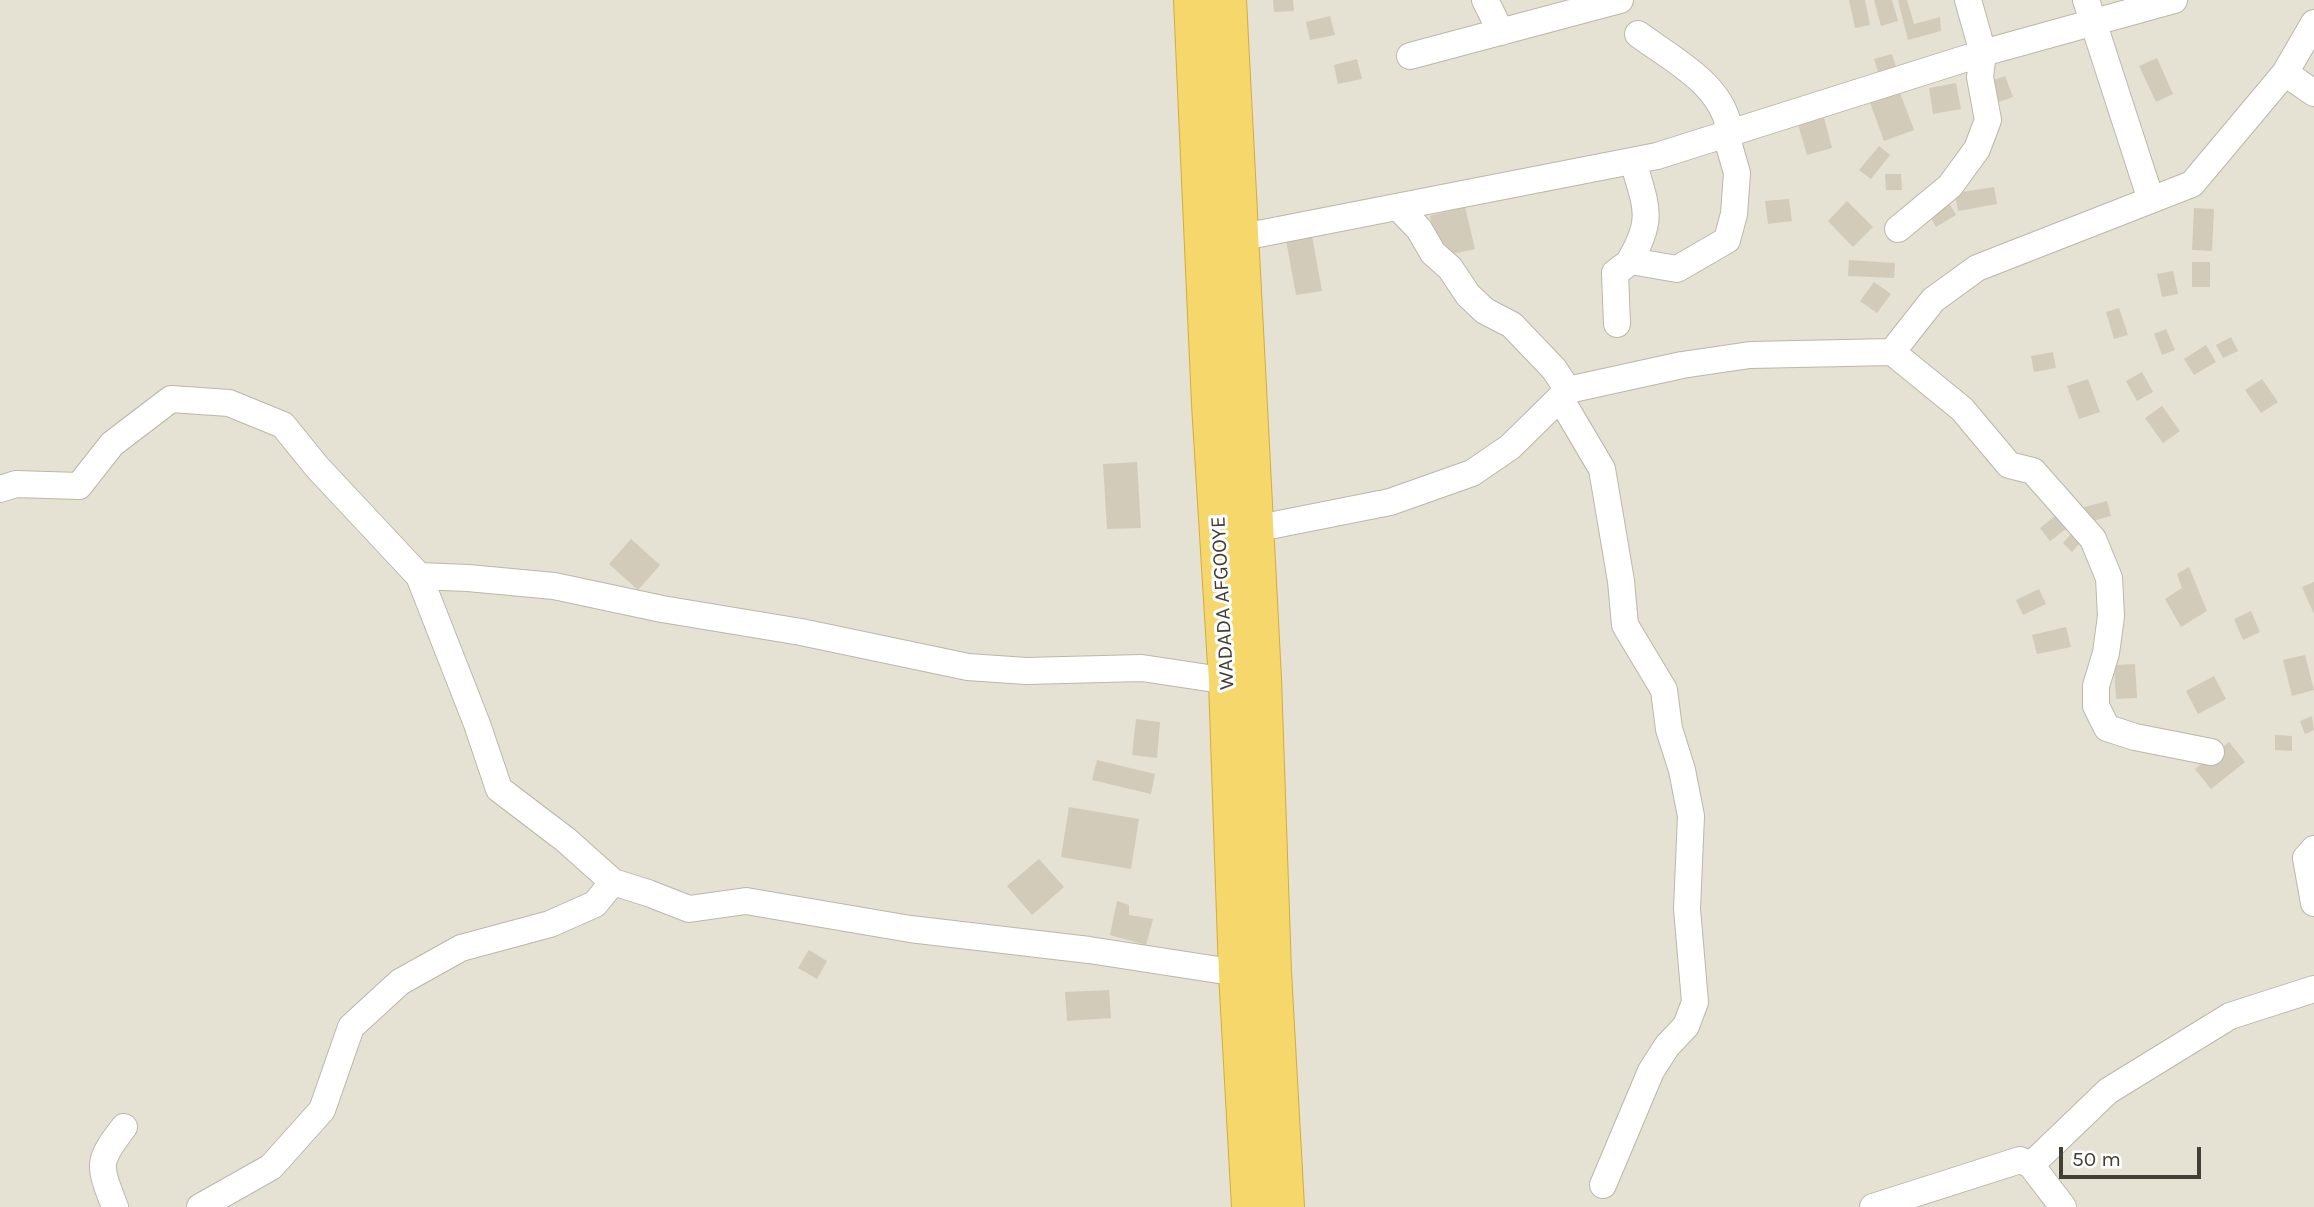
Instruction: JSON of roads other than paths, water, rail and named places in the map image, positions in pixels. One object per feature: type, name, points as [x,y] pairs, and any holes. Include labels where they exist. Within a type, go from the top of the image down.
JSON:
[{"type":"highway","name":"WADADA AFGOOYE","points":[[1193,0],[1210,404],[1228,681],[1238,973],[1251,1207]]},
{"type":"highway","name":"WADADA AFGOOYE","points":[[1227,0],[1254,529],[1272,985],[1285,1207]]},
{"type":"street","points":[[1485,0],[1501,32]]},
{"type":"street","points":[[1410,56],[1620,0]]},
{"type":"street","points":[[1898,229],[1950,186],[1978,149],[1988,120],[1980,77],[1983,53],[1968,0]]},
{"type":"street","points":[[1238,237],[1657,156],[1983,53],[2089,11],[2174,0]]},
{"type":"street","points":[[2089,11],[2151,200]]},
{"type":"street","points":[[1892,352],[1933,300],[1977,268],[2192,184],[2285,73],[2314,23]]},
{"type":"street","points":[[1629,262],[1677,269],[1727,240],[1734,214],[1737,173],[1728,134],[1729,119],[1722,104],[1709,87],[1638,34]]},
{"type":"street","points":[[2285,73],[2314,93]]},
{"type":"street","points":[[1617,324],[1615,273],[1629,262],[1643,238],[1647,211],[1633,161]]},
{"type":"street","points":[[1398,207],[1419,229],[1433,253],[1450,268],[1468,295],[1485,311],[1511,325],[1554,369],[1602,469],[1621,581],[1625,625],[1664,690],[1669,729],[1682,770],[1690,816],[1686,909],[1695,1002],[1686,1026],[1667,1046],[1651,1071],[1602,1185]]},
{"type":"street","points":[[1254,529],[1390,502],[1472,472],[1510,447],[1564,394],[1682,365],[1750,355],[1892,352],[1962,409],[2009,465],[2033,471],[2093,538],[2109,578],[2111,616],[2106,653],[2096,686],[2096,706],[2106,728],[2135,737],[2211,752]]},
{"type":"street","points":[[0,489],[16,484],[79,486],[112,444],[171,399],[229,403],[283,425],[317,467],[419,576],[473,711],[499,789],[566,840],[613,882],[649,892],[689,909],[746,901],[910,929],[1089,950],[1238,973]]},
{"type":"street","points":[[419,576],[554,586],[662,609],[801,632],[968,667],[1026,671],[1142,668],[1228,681]]},
{"type":"street","points":[[2314,849],[2306,858],[2314,903]]},
{"type":"street","points":[[200,1207],[271,1167],[314,1120],[322,1110],[351,1027],[400,982],[461,947],[550,924],[595,904],[613,882]]},
{"type":"street","points":[[2031,1165],[2108,1091],[2230,1016],[2314,989]]},
{"type":"street","points":[[115,1207],[102,1173],[104,1152],[124,1127]]},
{"type":"street","points":[[1873,1207],[2020,1160],[2031,1165],[2063,1207]]}]
